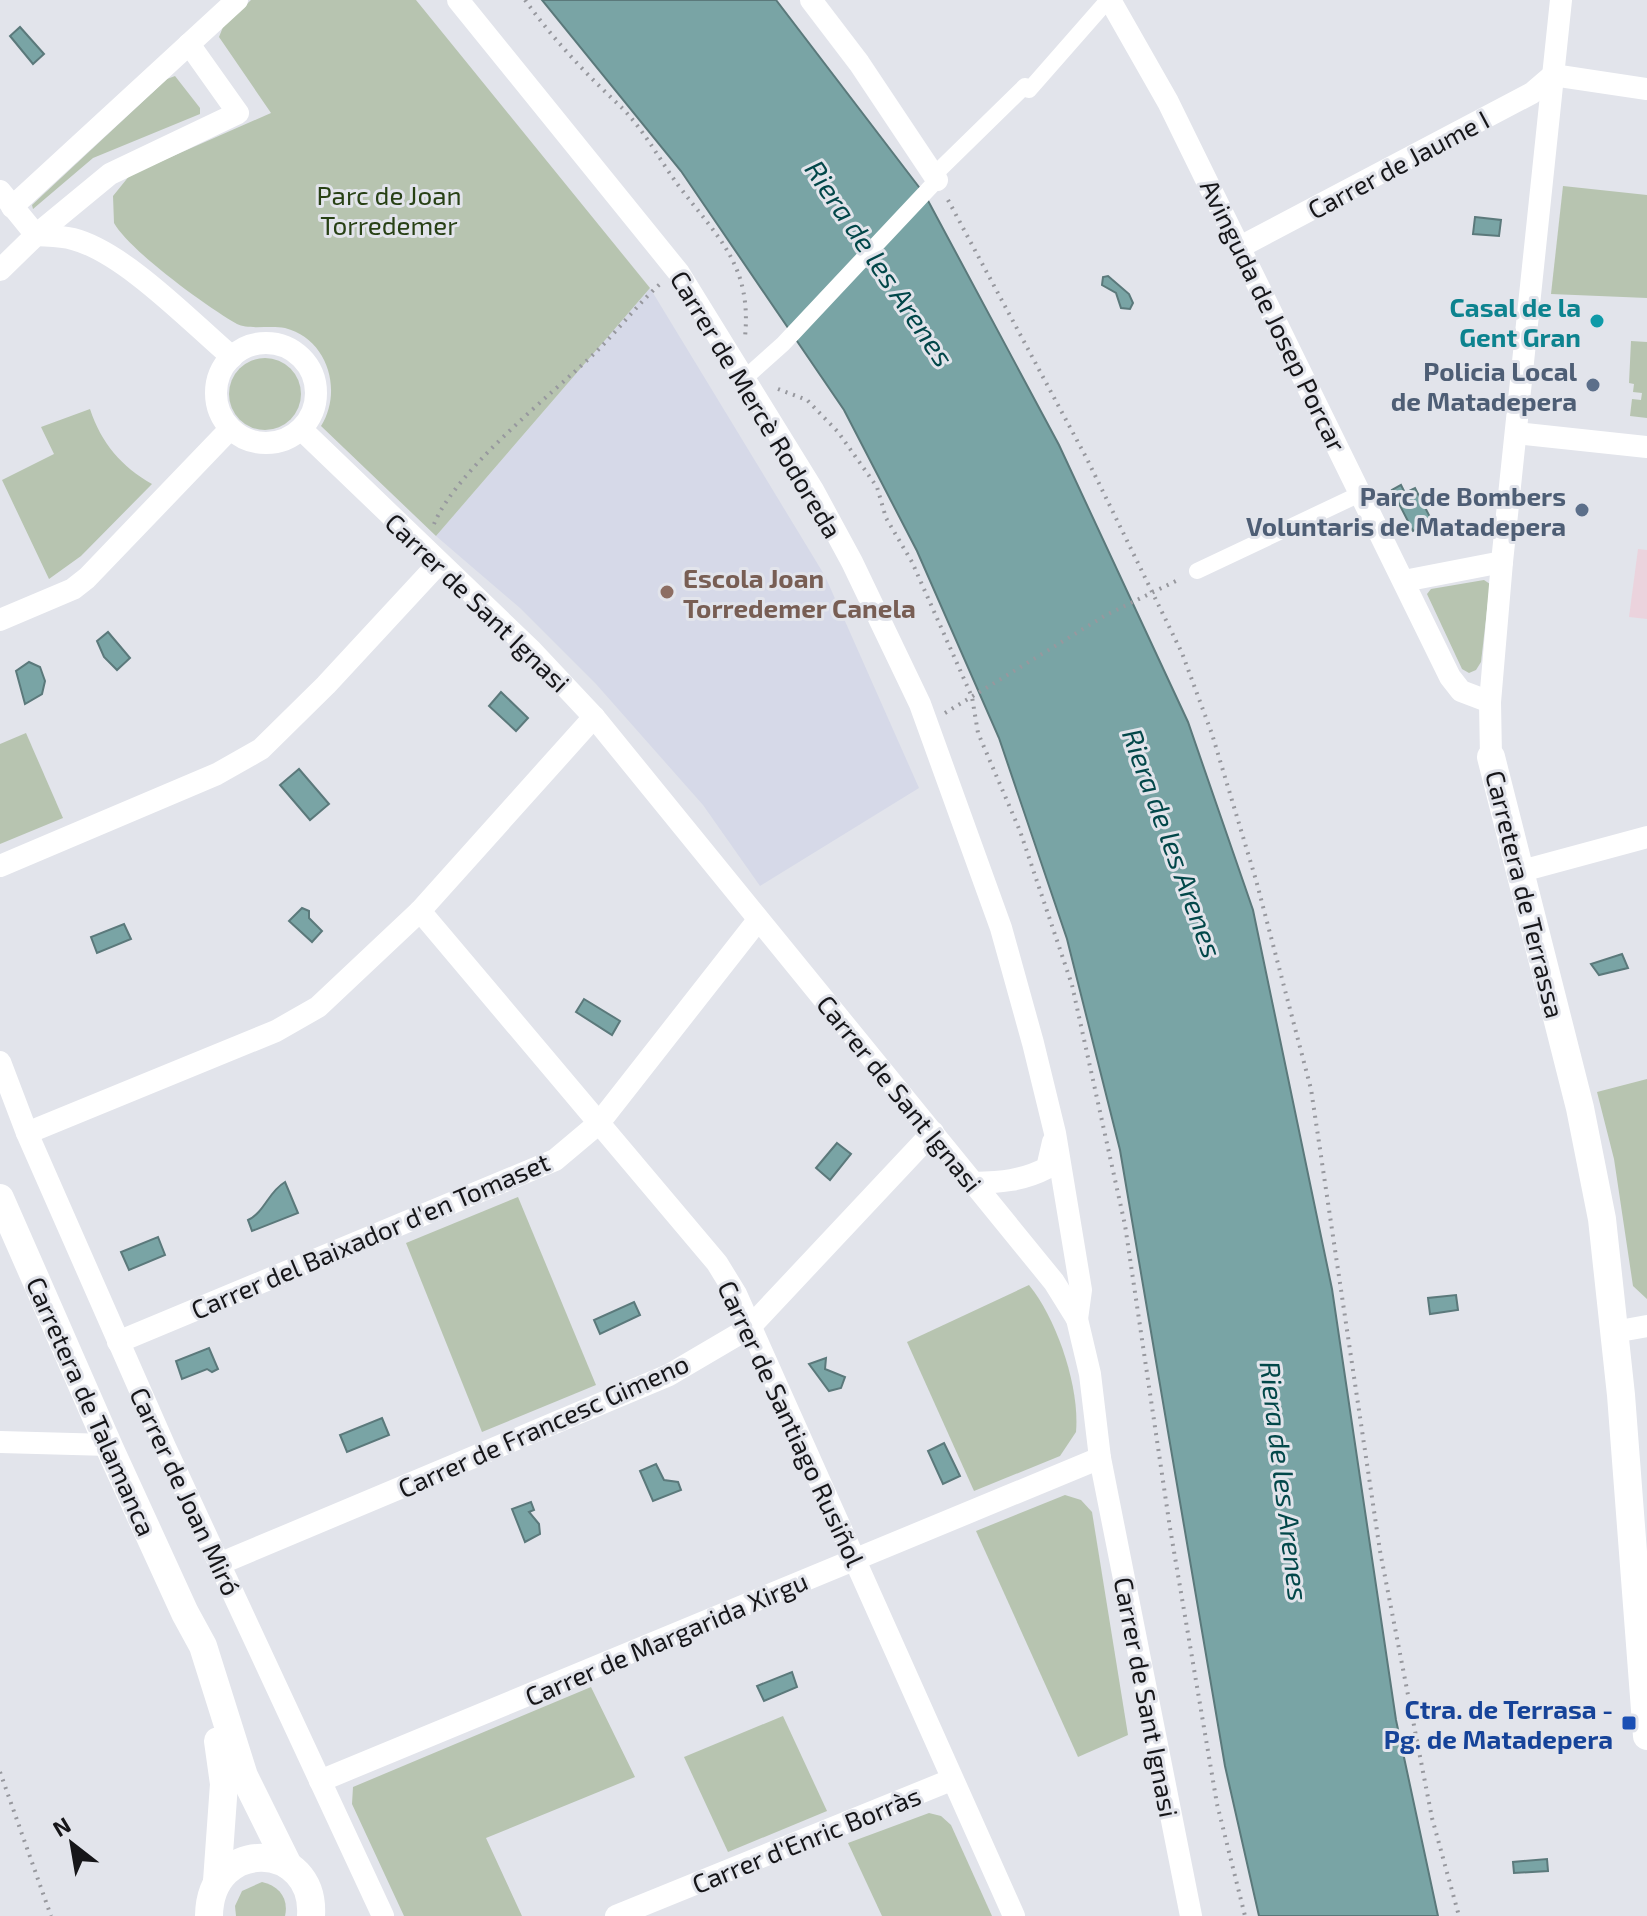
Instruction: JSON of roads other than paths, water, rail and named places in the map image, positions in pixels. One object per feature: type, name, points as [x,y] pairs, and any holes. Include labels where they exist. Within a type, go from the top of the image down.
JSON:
[{"type":"street","points":[[232,357],[150,284],[75,239],[36,235],[6,199],[237,0]]},
{"type":"street","name":"Carrer de Mercè Rodoreda","points":[[458,0],[679,273],[745,378],[852,562],[920,704],[1001,928],[1055,1133],[1081,1290],[1077,1319]]},
{"type":"street","points":[[811,0],[859,63],[936,178]]},
{"type":"street","points":[[745,378],[783,344],[1025,86],[1029,90],[1109,0]]},
{"type":"street","name":"Avinguda de Josep Porcar","points":[[1109,0],[1168,102],[1454,686],[1473,698],[1490,702]]},
{"type":"street","name":"Carretera de Terrassa","points":[[1561,0],[1502,562],[1490,702],[1491,757],[1591,1159],[1608,1264],[1647,1725]]},
{"type":"street","points":[[0,270],[36,235],[110,174],[238,113],[189,44]]},
{"type":"street","points":[[1553,75],[1647,89]]},
{"type":"street","name":"Carrer de Jaume I","points":[[1240,247],[1532,93],[1553,75]]},
{"type":"street","points":[[266,343],[295,353],[309,367],[316,400],[310,417],[301,429],[275,443],[255,442],[230,429],[220,414],[216,396],[218,379],[232,357],[248,347],[266,343]]},
{"type":"street","points":[[0,620],[73,589],[87,578],[230,429]]},
{"type":"street","name":"Carrer de Sant Ignasi","points":[[301,429],[532,651],[594,717],[1054,1282],[1077,1319],[1090,1374],[1100,1458],[1191,1916]]},
{"type":"street","points":[[1516,433],[1647,447]]},
{"type":"street","points":[[1197,571],[1362,493]]},
{"type":"street","points":[[0,866],[217,774],[261,749],[326,685],[431,556]]},
{"type":"street","points":[[1404,581],[1502,562]]},
{"type":"street","points":[[27,1133],[297,1020],[338,991],[420,911],[594,717]]},
{"type":"street","points":[[1518,872],[1647,837]]},
{"type":"street","name":"Carrer de Santiago Rusiñol","points":[[420,911],[717,1263],[736,1294],[1014,1916]]},
{"type":"street","name":"Carrer del Baixador d'en Tomaset","points":[[118,1342],[555,1160],[599,1123],[758,920]]},
{"type":"street","name":"Carrer de Joan Miró","points":[[0,1062],[27,1133],[118,1342],[383,1916]]},
{"type":"street","name":"Carrer de Francesc Gimeno","points":[[219,1564],[669,1375],[749,1328],[933,1132]]},
{"type":"street","points":[[973,1183],[1014,1182],[1047,1168],[1055,1133]]},
{"type":"street","name":"Carretera de Talamanca","points":[[0,1198],[185,1613],[203,1646],[249,1789],[288,1865],[308,1889],[311,1916]]},
{"type":"street","points":[[1614,1332],[1647,1326]]},
{"type":"street","points":[[0,1442],[109,1445]]},
{"type":"street","name":"Carrer de Margarida Xirgu","points":[[320,1781],[1100,1458]]},
{"type":"street","name":"Carretera de Talamanca","points":[[185,1613],[189,1662],[210,1715],[223,1762],[224,1784],[208,1904]]},
{"type":"street","name":"Carrer d'Enric Borràs","points":[[616,1916],[951,1780]]},
{"type":"street","points":[[208,1904],[237,1863],[263,1857],[288,1865]]},
{"type":"water","name":"Riera de les Arenes","points":[[542,0],[776,0],[925,195],[1059,445],[1188,722],[1253,910],[1332,1289],[1396,1720],[1438,1916],[1259,1916],[1225,1766],[1120,1150],[1067,939],[999,738],[917,551],[844,410],[681,171]]},
{"type":"water","points":[[20,27],[44,54],[33,64],[10,36]]},
{"type":"water","points":[[1475,217],[1501,220],[1499,236],[1473,234]]},
{"type":"water","points":[[1108,276],[1129,294],[1133,303],[1130,309],[1121,308],[1116,293],[1102,285],[1103,277]]},
{"type":"water","points":[[1401,485],[1405,493],[1415,488],[1432,521],[1413,531],[1392,490]]},
{"type":"water","points":[[108,632],[130,658],[117,670],[104,657],[97,641]]},
{"type":"water","points":[[29,662],[40,667],[45,681],[42,694],[25,704],[16,671]]},
{"type":"water","points":[[501,692],[528,718],[516,731],[489,706]]},
{"type":"water","points":[[299,769],[329,804],[310,820],[280,785]]},
{"type":"water","points":[[302,908],[309,911],[309,918],[322,931],[312,942],[289,921]]},
{"type":"water","points":[[124,924],[131,939],[97,953],[91,937]]},
{"type":"water","points":[[1622,954],[1628,968],[1599,975],[1591,964]]},
{"type":"water","points":[[584,999],[620,1021],[612,1035],[576,1012]]},
{"type":"water","points":[[837,1143],[851,1154],[830,1180],[816,1168]]},
{"type":"water","points":[[285,1182],[298,1213],[252,1231],[248,1220]]},
{"type":"water","points":[[158,1237],[165,1255],[129,1270],[121,1252]]},
{"type":"water","points":[[1456,1295],[1458,1310],[1430,1314],[1428,1298]]},
{"type":"water","points":[[634,1302],[640,1315],[600,1334],[594,1320]]},
{"type":"water","points":[[209,1348],[218,1369],[212,1372],[207,1369],[182,1379],[176,1361]]},
{"type":"water","points":[[826,1358],[825,1369],[845,1377],[841,1388],[829,1391],[809,1364]]},
{"type":"water","points":[[382,1418],[389,1435],[347,1452],[340,1435]]},
{"type":"water","points":[[944,1443],[960,1476],[943,1484],[928,1451]]},
{"type":"water","points":[[656,1464],[664,1480],[678,1482],[681,1490],[653,1501],[640,1471]]},
{"type":"water","points":[[531,1502],[534,1510],[529,1512],[539,1524],[540,1534],[525,1542],[512,1509]]},
{"type":"water","points":[[792,1672],[797,1687],[764,1701],[757,1686]]},
{"type":"water","points":[[1547,1859],[1548,1871],[1514,1873],[1513,1862]]},
{"type":"place","name":"Casal de la Gent Gran","points":[[1597,321]]},
{"type":"place","name":"Policia Local de Matadepera","points":[[1593,385]]},
{"type":"place","name":"Parc de Bombers Voluntaris de Matadepera","points":[[1582,510]]},
{"type":"place","name":"Escola Joan Torredemer Canela","points":[[667,592]]},
{"type":"place","name":"Ctra. de Terrasa - Pg. de Matadepera","points":[[1629,1723]]},
{"type":"park label","name":"Parc de Joan Torredemer","points":[[389,209]]}]
